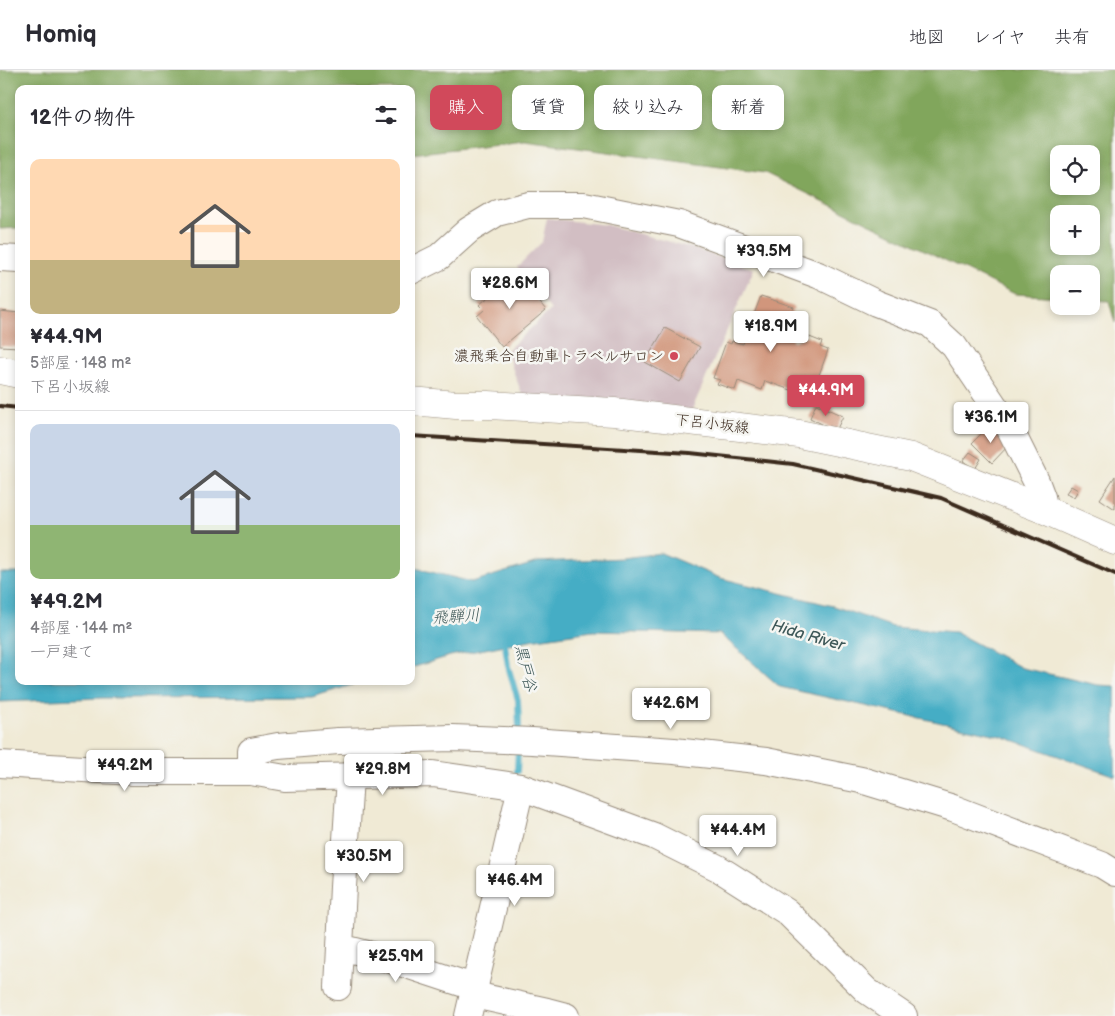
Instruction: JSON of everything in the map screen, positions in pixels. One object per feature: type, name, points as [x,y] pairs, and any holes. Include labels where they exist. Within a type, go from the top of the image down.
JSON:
[{"type":"main road","points":[[0,370],[15,373]]},
{"type":"main road","name":"下呂小坂線","points":[[415,401],[614,412],[799,434],[911,457],[1045,510],[1115,541]]},
{"type":"street","points":[[415,269],[439,257],[468,230],[497,213],[528,205],[584,205],[679,224],[809,272],[876,303],[930,324],[954,346],[1010,429],[1036,480],[1045,510]]},
{"type":"street","points":[[0,258],[15,259]]},
{"type":"street","points":[[251,772],[251,751],[278,746],[338,740],[453,738],[532,741],[674,751],[766,761],[861,780],[953,808],[1102,865],[1115,873]]},
{"type":"street","points":[[0,764],[133,772],[251,772],[286,778],[433,774],[521,787],[654,836],[718,868],[787,912],[867,990],[904,1016]]},
{"type":"street","points":[[338,987],[350,777]]},
{"type":"street","points":[[470,995],[521,787]]},
{"type":"street","points":[[340,947],[388,959],[470,995],[566,1016]]},
{"type":"shaded area","points":[[547,218],[607,225],[692,248],[754,269],[690,414],[523,397],[506,351],[551,310],[517,267],[542,242]]},
{"type":"green space","points":[[0,70],[1115,70],[1115,323],[1109,301],[1100,300],[1100,265],[1050,265],[1050,296],[1015,294],[765,173],[525,141],[415,154],[415,85],[15,85],[15,228],[0,229]]},
{"type":"water","points":[[661,553],[720,578],[833,606],[893,627],[955,632],[1022,668],[1098,685],[1115,686],[1115,776],[1001,736],[780,687],[720,634],[593,631],[530,640],[450,656],[415,667],[415,568],[472,582],[538,562],[623,558]]},
{"type":"water","points":[[0,573],[15,573],[15,685],[352,685],[312,697],[101,698],[0,702]]},
{"type":"building","points":[[516,274],[546,310],[502,347],[477,316],[484,310],[479,305]]},
{"type":"building","points":[[761,296],[794,307],[789,320],[799,323],[790,337],[793,341],[807,336],[822,342],[820,347],[828,350],[815,386],[808,384],[807,387],[798,383],[794,391],[765,381],[762,390],[738,381],[735,390],[717,384],[720,380],[713,378],[726,342],[731,344],[732,341],[743,344]]},
{"type":"building","points":[[0,311],[15,313],[15,347],[0,346]]},
{"type":"building","points":[[665,328],[700,347],[680,382],[645,362]]},
{"type":"building","points":[[816,404],[843,416],[836,431],[810,418]]},
{"type":"building","points":[[989,426],[1009,445],[992,463],[972,443]]},
{"type":"building","points":[[970,452],[981,459],[975,469],[963,461]]},
{"type":"building","points":[[1115,476],[1115,509],[1100,499]]},
{"type":"building","points":[[1071,486],[1078,490],[1074,497],[1066,493]]},
{"type":"waterway","name":"黒戸谷","points":[[504,638],[508,666],[518,700],[519,728]]},
{"type":"waterway","name":"黒戸谷","points":[[517,771],[518,749]]},
{"type":"railway","points":[[0,406],[15,408]]},
{"type":"railway","points":[[415,436],[690,453],[793,464],[941,498],[1115,574]]},
{"type":"place","name":"濃飛乗合自動車トラベルサロン","points":[[674,356]]},
{"type":"water label","name":"飛騨川","points":[[456,617]]},
{"type":"water label","name":"Hida River","points":[[808,636]]}]
